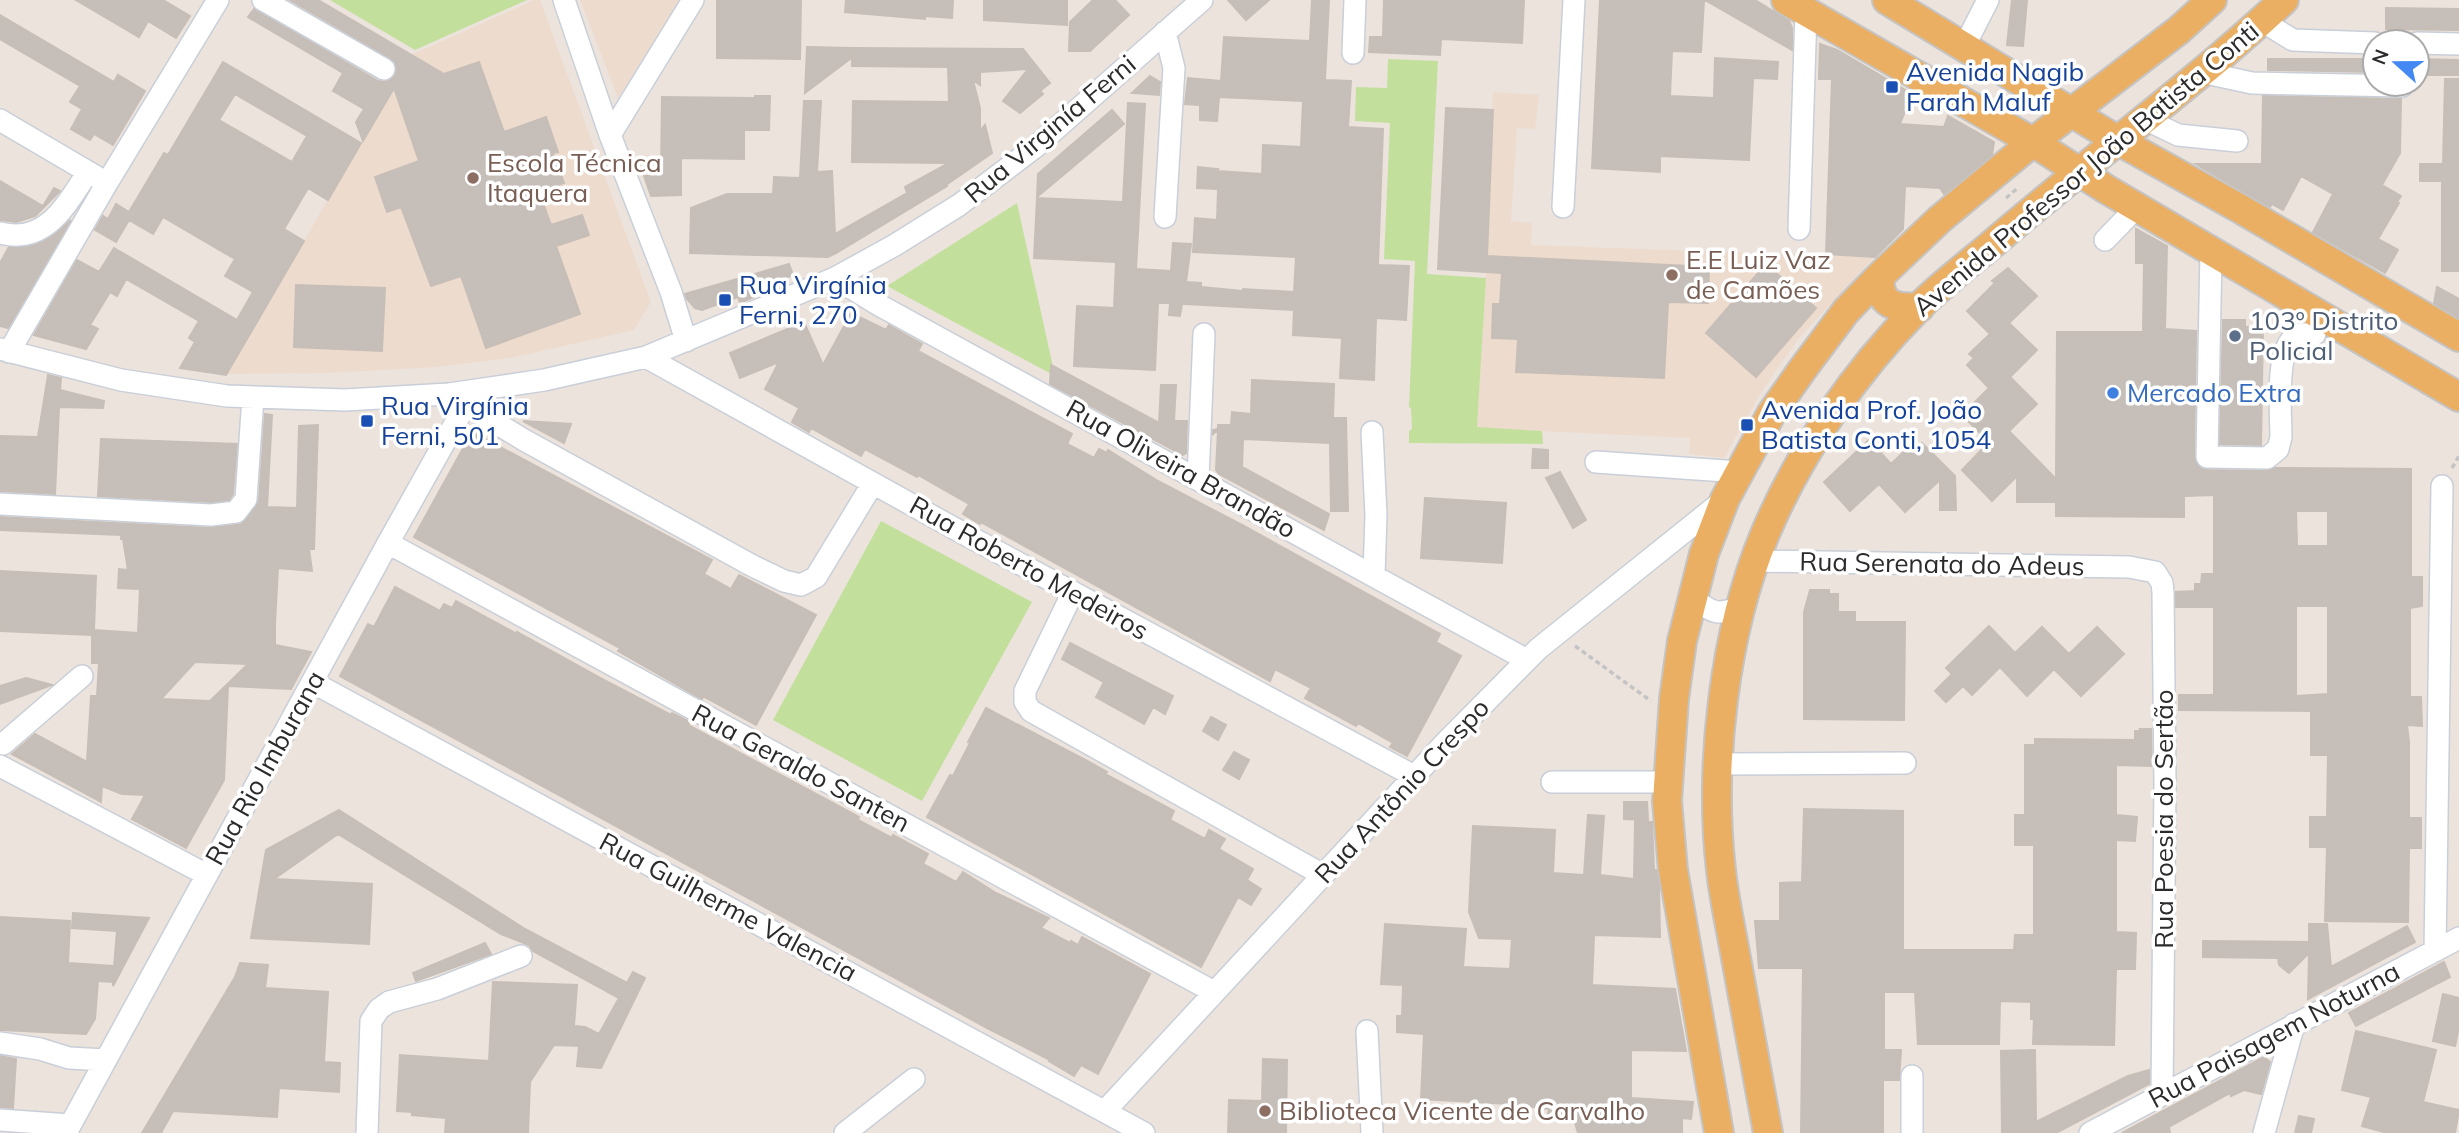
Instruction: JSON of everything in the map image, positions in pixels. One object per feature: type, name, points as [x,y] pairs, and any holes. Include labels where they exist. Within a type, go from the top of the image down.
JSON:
[{"type":"main road","points":[[1887,0],[2117,140],[2459,337]]},
{"type":"main road","name":"Avenida Professor João Batista Conti","points":[[1719,1133],[1673,870],[1667,801],[1682,641],[1704,554],[1725,499],[1771,414],[1846,311],[1880,276],[1940,219],[2179,30],[2212,0]]},
{"type":"main road","name":"Avenida Professor João Batista Conti","points":[[1768,1133],[1721,871],[1718,764],[1726,684],[1742,606],[1765,534],[1795,473],[1833,412],[1891,338],[1920,307],[2284,0]]},
{"type":"main road","points":[[1796,6],[2034,142],[2137,207],[2459,397]]},
{"type":"main road","points":[[1880,276],[1881,291],[1891,305],[1900,308],[1920,307]]},
{"type":"main road","points":[[1846,311],[1856,308],[1874,314],[1891,338]]},
{"type":"street","points":[[263,0],[384,69]]},
{"type":"street","points":[[564,0],[610,135],[671,292],[686,341]]},
{"type":"street","points":[[610,135],[693,0]]},
{"type":"street","name":"Rua Virginía Ferni","points":[[5,350],[121,380],[227,396],[345,400],[457,399],[646,357],[835,278],[895,245],[970,197],[1034,148],[1202,0]]},
{"type":"street","points":[[1353,53],[1355,0]]},
{"type":"street","points":[[1563,207],[1574,0]]},
{"type":"street","points":[[1964,47],[1988,0]]},
{"type":"street","points":[[5,350],[107,183],[212,2]]},
{"type":"street","points":[[1796,6],[1799,229]]},
{"type":"street","points":[[2262,21],[2293,40],[2361,42]]},
{"type":"street","points":[[1165,32],[1174,68],[1165,217]]},
{"type":"street","points":[[2431,43],[2459,44]]},
{"type":"street","points":[[2201,72],[2252,83],[2361,85]]},
{"type":"street","points":[[2143,118],[2178,135],[2237,141]]},
{"type":"street","points":[[0,120],[107,183]]},
{"type":"street","points":[[0,233],[14,237],[29,235],[52,222],[88,172]]},
{"type":"street","points":[[2105,240],[2137,207]]},
{"type":"street","points":[[2211,251],[2207,457],[2267,458],[2278,449],[2281,437],[2282,355],[2289,342],[2298,335],[2315,334]]},
{"type":"street","name":"Rua Oliveira Brandão","points":[[835,278],[879,305],[1527,660]]},
{"type":"street","points":[[1198,479],[1204,334]]},
{"type":"street","name":"Rua Roberto Medeiros","points":[[646,357],[1414,776]]},
{"type":"street","points":[[0,504],[211,516],[236,512],[246,499],[253,397]]},
{"type":"street","points":[[457,399],[524,440],[751,565],[784,581],[801,585],[816,577],[873,483]]},
{"type":"street","name":"Rua Rio Imburana","points":[[69,1129],[388,542],[457,399]]},
{"type":"street","points":[[1371,432],[1376,515],[1374,575]]},
{"type":"street","points":[[1596,462],[1740,472]]},
{"type":"street","points":[[2435,951],[2442,485]]},
{"type":"street","name":"Rua Antônio Crespo","points":[[1105,1111],[1414,776],[1527,660],[1725,499]]},
{"type":"street","name":"Rua Geraldo Santen","points":[[388,542],[1214,992]]},
{"type":"street","name":"Rua Serenata do Adeus","points":[[1756,561],[2129,568]]},
{"type":"street","name":"Rua Poesia do Sertão","points":[[2129,568],[2155,572],[2162,583],[2163,592],[2165,782],[2162,1094]]},
{"type":"street","points":[[1073,592],[1025,691],[1026,702],[1031,711],[1323,874]]},
{"type":"street","points":[[1694,598],[1706,609],[1723,614],[1742,606]]},
{"type":"street","points":[[3,744],[82,676]]},
{"type":"street","name":"Rua Guilherme Valencia","points":[[312,682],[1144,1133]]},
{"type":"street","points":[[1718,764],[1905,763]]},
{"type":"street","points":[[0,766],[207,875]]},
{"type":"street","points":[[1552,782],[1668,782]]},
{"type":"street","name":"Rua Paisagem Noturna","points":[[2090,1133],[2459,938]]},
{"type":"street","points":[[367,1133],[371,1021],[379,1009],[390,1002],[437,989],[521,956]]},
{"type":"street","points":[[2264,1133],[2294,1024]]},
{"type":"street","points":[[1367,1031],[1372,1133]]},
{"type":"street","points":[[0,1043],[40,1049],[69,1058],[106,1060]]},
{"type":"street","points":[[1912,1076],[1912,1133]]},
{"type":"street","points":[[845,1133],[914,1079]]},
{"type":"street","points":[[0,1120],[69,1129]]},
{"type":"path","points":[[1558,633],[1673,716]]},
{"type":"shaded area","name":"Escola Técnica Itaquera","points":[[534,0],[540,0],[651,302],[634,330],[511,358],[436,367],[328,373],[226,374],[413,54]]},
{"type":"shaded area","points":[[580,0],[681,0],[618,98]]},
{"type":"shaded area","name":"E.E Luiz Vaz de Camões","points":[[1493,92],[1539,95],[1535,129],[1517,128],[1511,221],[1532,223],[1531,245],[1875,257],[1799,338],[1762,391],[1724,458],[1689,454],[1690,438],[1477,428]]},
{"type":"green space","points":[[330,0],[527,0],[415,50]]},
{"type":"green space","points":[[1388,59],[1438,61],[1427,274],[1486,278],[1477,427],[1542,431],[1543,444],[1409,443],[1409,431],[1412,429],[1411,407],[1409,408],[1415,261],[1384,259],[1390,123],[1355,121],[1356,87],[1387,88]]},
{"type":"green space","points":[[1017,203],[1055,376],[887,286]]},
{"type":"green space","points":[[881,521],[1032,602],[922,801],[773,720]]},
{"type":"building","points":[[76,0],[163,0],[190,16],[176,38],[148,21],[139,37]]},
{"type":"building","points":[[290,0],[318,0],[444,74],[479,62],[504,132],[546,117],[558,152],[553,153],[564,183],[539,192],[551,225],[582,215],[589,235],[556,246],[580,314],[486,348],[461,276],[431,286],[401,207],[387,212],[375,177],[419,161],[394,88],[363,141],[356,122],[364,109],[333,91],[343,73],[248,17],[254,9],[378,81],[385,82],[395,76],[396,63]]},
{"type":"building","points":[[717,0],[801,0],[800,59],[717,58]]},
{"type":"building","points":[[846,0],[953,0],[952,18],[925,16],[925,19],[845,12]]},
{"type":"building","points":[[984,0],[1067,0],[1067,25],[984,20]]},
{"type":"building","points":[[1093,0],[1115,0],[1129,15],[1090,51],[1069,51],[1070,22]]},
{"type":"building","points":[[1228,0],[1269,0],[1246,20]]},
{"type":"building","points":[[1312,0],[1329,0],[1325,80],[1351,81],[1348,127],[1383,129],[1378,265],[1409,266],[1406,320],[1376,318],[1374,380],[1340,378],[1342,338],[1293,335],[1294,310],[1182,304],[1180,316],[1169,315],[1170,303],[1158,303],[1155,370],[1074,366],[1077,306],[1114,308],[1116,262],[1034,258],[1037,198],[1123,202],[1128,103],[1145,104],[1136,269],[1171,271],[1173,243],[1191,244],[1186,282],[1201,283],[1201,287],[1243,291],[1294,292],[1296,257],[1193,252],[1195,218],[1217,220],[1218,189],[1197,188],[1198,167],[1262,174],[1263,145],[1301,147],[1303,101],[1219,97],[1217,121],[1200,120],[1200,105],[1185,104],[1188,78],[1221,81],[1224,37],[1310,41]]},
{"type":"building","points":[[1384,0],[1524,0],[1522,43],[1441,39],[1440,55],[1369,52],[1370,37],[1383,37]]},
{"type":"building","points":[[1600,0],[1704,0],[1701,52],[1672,51],[1670,96],[1714,98],[1715,58],[1778,62],[1777,79],[1753,78],[1749,160],[1660,156],[1660,172],[1592,168]]},
{"type":"building","points":[[1705,0],[1755,0],[1789,21],[1792,28],[1792,50]]},
{"type":"building","points":[[2012,0],[2027,0],[2023,46],[2007,45]]},
{"type":"building","points":[[2386,8],[2459,9],[2459,30],[2386,28]]},
{"type":"building","points":[[0,15],[114,82],[118,75],[145,91],[113,145],[94,134],[90,140],[71,129],[82,109],[70,102],[80,86],[0,39]]},
{"type":"building","points":[[1820,44],[1837,50],[1912,94],[1900,124],[1944,127],[1948,116],[1994,142],[1992,155],[1944,194],[1940,188],[1905,186],[1903,229],[1875,257],[1826,254],[1832,79],[1819,79]]},
{"type":"building","points":[[807,47],[850,48],[850,59],[805,93]]},
{"type":"building","points":[[852,48],[1023,49],[1050,83],[1040,91],[1043,94],[1020,113],[1003,101],[1028,69],[980,72],[980,85],[973,80],[980,108],[980,131],[985,125],[992,153],[947,186],[828,257],[690,253],[691,208],[727,194],[773,194],[774,177],[800,178],[804,101],[821,101],[817,172],[832,171],[835,234],[907,193],[905,187],[949,163],[852,162],[853,101],[949,102],[948,67],[852,66]]},
{"type":"building","points":[[2268,59],[2361,59],[2361,72],[2268,70]]},
{"type":"building","points":[[2431,59],[2459,60],[2459,75],[2431,75]]},
{"type":"building","points":[[223,62],[361,143],[328,200],[308,188],[284,229],[304,241],[226,375],[180,368],[195,342],[189,338],[199,321],[126,279],[117,296],[110,292],[90,325],[98,329],[86,349],[34,335],[77,260],[99,272],[114,248],[237,320],[253,292],[225,276],[235,259],[163,217],[153,234],[129,220],[116,242],[95,230],[103,216],[108,219],[116,204],[129,212],[164,153],[168,155]],"holes":[[[235,94],[307,136],[292,162],[219,120]]]},
{"type":"building","points":[[1150,76],[1160,82],[1159,95],[1132,93]]},
{"type":"building","points":[[2445,79],[2459,79],[2459,271],[2442,271],[2442,181],[2420,181],[2420,164],[2443,164]]},
{"type":"building","points":[[770,96],[769,130],[744,130],[744,159],[681,158],[681,195],[651,196],[644,176],[661,176],[662,97]]},
{"type":"building","points":[[2263,96],[2401,99],[2400,153],[2382,185],[2401,196],[2378,239],[2398,250],[2385,273],[2313,232],[2333,194],[2301,176],[2283,210],[2272,204],[2270,207],[2196,164],[2262,164]]},
{"type":"building","points":[[1446,108],[1493,110],[1487,256],[1709,267],[1708,303],[1668,302],[1664,378],[1516,372],[1518,339],[1492,338],[1493,304],[1500,304],[1502,273],[1438,269]]},
{"type":"building","points":[[1112,110],[1124,124],[1037,197],[1038,174]]},
{"type":"building","points":[[0,181],[43,206],[54,188],[60,191],[35,216],[16,222],[0,220]]},
{"type":"building","points":[[71,220],[8,328],[0,326],[0,263],[9,247],[35,245],[50,238]]},
{"type":"building","points":[[2136,229],[2167,246],[2165,329],[2196,331],[2194,457],[2200,468],[2267,471],[2275,468],[2411,469],[2411,577],[2422,577],[2422,606],[2410,608],[2410,697],[2421,697],[2422,726],[2407,725],[2409,818],[2421,818],[2421,848],[2409,848],[2408,922],[2325,921],[2327,847],[2310,847],[2310,817],[2327,817],[2328,755],[2311,755],[2311,711],[2179,710],[2179,695],[2214,695],[2214,607],[2176,607],[2176,592],[2195,591],[2195,584],[2201,584],[2202,574],[2214,574],[2214,495],[2184,496],[2184,517],[2056,516],[2056,502],[2017,502],[2017,476],[1992,501],[1962,470],[1989,442],[1966,419],[1974,412],[1969,408],[1989,388],[1967,365],[1974,358],[1969,354],[1990,334],[1967,311],[1995,283],[1992,281],[2008,268],[2037,296],[2009,323],[2037,350],[2010,377],[2037,404],[2009,431],[2056,479],[2057,332],[2143,332],[2144,263],[2136,263]],"holes":[[[2296,511],[2328,511],[2328,546],[2297,546]],[[2296,606],[2328,606],[2328,694],[2296,696]]]},
{"type":"building","points":[[789,264],[793,275],[761,288],[763,293],[740,303],[738,297],[702,310],[695,308],[685,294]]},
{"type":"building","points":[[1766,264],[1816,308],[1756,377],[1706,333]]},
{"type":"building","points":[[296,285],[385,288],[382,351],[294,347]]},
{"type":"building","points":[[2437,287],[2459,299],[2459,318],[2434,303]]},
{"type":"building","points":[[851,313],[886,330],[889,325],[922,344],[918,351],[1072,434],[1067,444],[1094,458],[1099,449],[1107,453],[1108,450],[1158,481],[1440,634],[1436,642],[1461,656],[1407,756],[1390,747],[1393,743],[1358,723],[1356,726],[1305,698],[1311,688],[1275,669],[1270,681],[981,522],[980,524],[963,514],[969,504],[918,475],[917,477],[865,449],[861,456],[811,428],[809,432],[792,422],[799,408],[765,389],[779,362],[740,378],[730,353],[804,322],[823,365]]},
{"type":"building","points":[[2223,320],[2245,320],[2245,327],[2263,327],[2261,445],[2220,444]]},
{"type":"building","points":[[1051,365],[1159,423],[1161,385],[1176,385],[1174,421],[1187,421],[1186,453],[1183,455],[1050,384]]},
{"type":"building","points":[[48,375],[61,378],[60,390],[104,401],[103,408],[59,407],[55,494],[0,491],[0,436],[38,437]]},
{"type":"building","points":[[1252,380],[1334,384],[1333,418],[1346,418],[1348,511],[1331,511],[1330,443],[1243,439],[1242,467],[1329,514],[1324,530],[1216,470],[1218,430],[1213,434],[1213,430],[1218,429],[1218,425],[1231,425],[1232,412],[1251,414]]},
{"type":"building","points":[[265,414],[272,415],[267,507],[297,508],[299,426],[318,425],[314,549],[309,549],[312,571],[278,568],[275,623],[275,645],[311,652],[291,689],[228,686],[224,780],[186,848],[132,819],[145,795],[122,794],[102,786],[101,802],[12,754],[35,734],[87,762],[91,696],[97,696],[99,663],[92,663],[92,635],[0,631],[0,571],[96,576],[94,630],[138,633],[140,589],[118,588],[119,569],[128,570],[121,535],[0,530],[0,517],[210,528],[242,524],[259,501]],"holes":[[[195,662],[248,664],[210,701],[161,699]]]},
{"type":"building","points":[[523,421],[571,424],[564,443]]},
{"type":"building","points":[[472,432],[712,560],[704,574],[731,589],[739,575],[816,615],[756,725],[703,696],[702,699],[618,651],[620,648],[414,537]]},
{"type":"building","points":[[101,439],[237,444],[233,494],[229,500],[211,502],[98,496]]},
{"type":"building","points":[[1869,440],[1891,464],[1911,445],[1915,449],[1922,443],[1955,476],[1956,510],[1940,510],[1940,480],[1905,512],[1879,484],[1850,511],[1824,482]]},
{"type":"building","points":[[1533,449],[1548,450],[1548,468],[1532,468]]},
{"type":"building","points":[[1560,472],[1586,520],[1573,528],[1546,478]]},
{"type":"building","points":[[1425,498],[1506,503],[1502,563],[1421,558]]},
{"type":"building","points":[[395,587],[440,611],[444,604],[452,608],[456,601],[517,632],[671,715],[672,713],[690,722],[688,725],[859,817],[858,820],[928,854],[923,864],[956,882],[963,872],[996,893],[1049,918],[1041,928],[1078,945],[1082,937],[1150,974],[1098,1074],[1081,1065],[1074,1076],[1050,1060],[340,676],[368,624],[374,627]]},
{"type":"building","points":[[1810,590],[1829,590],[1829,594],[1838,594],[1838,612],[1855,612],[1855,622],[1905,622],[1904,720],[1804,719],[1804,612]]},
{"type":"building","points":[[1989,626],[2015,653],[2042,627],[2069,654],[2097,627],[2124,654],[2081,696],[2054,669],[2027,696],[2000,667],[1972,695],[1963,686],[1946,702],[1935,691],[1952,674],[1946,668]]},
{"type":"building","points":[[1070,643],[1173,696],[1165,714],[1153,707],[1144,724],[1096,697],[1104,682],[1062,659]]},
{"type":"building","points":[[26,678],[52,685],[0,704],[0,686]]},
{"type":"building","points":[[986,708],[1091,763],[1107,772],[1105,774],[1174,811],[1170,820],[1205,839],[1209,830],[1225,839],[1219,849],[1253,869],[1247,880],[1261,889],[1251,905],[1238,897],[1201,967],[927,817],[950,775],[953,776]]},
{"type":"building","points":[[1211,717],[1226,725],[1218,740],[1203,731]]},
{"type":"building","points":[[2140,729],[2151,729],[2152,766],[2116,765],[2116,815],[2137,817],[2135,841],[2116,840],[2116,932],[2136,933],[2135,969],[2116,969],[2114,1045],[2033,1044],[2034,1019],[2031,1019],[2031,1002],[2000,1001],[1999,1044],[1918,1044],[1915,992],[1884,992],[1884,1050],[1901,1050],[1899,1080],[1883,1080],[1883,1133],[1801,1133],[1803,968],[1759,968],[1755,921],[1780,921],[1780,883],[1802,882],[1804,809],[1903,811],[1903,950],[2014,950],[2015,935],[2034,935],[2034,845],[2015,845],[2015,815],[2025,815],[2025,745],[2035,745],[2035,739],[2135,740],[2135,731],[2141,731]]},
{"type":"building","points":[[1234,752],[1249,760],[1239,779],[1223,770]]},
{"type":"building","points":[[1624,802],[1647,802],[1648,820],[1624,819]]},
{"type":"building","points":[[339,810],[525,929],[627,983],[633,972],[645,978],[601,1068],[577,1066],[579,1046],[554,1045],[530,1082],[528,1133],[445,1133],[446,1118],[397,1111],[400,1055],[489,1061],[493,982],[577,985],[574,1026],[585,1027],[599,1034],[619,998],[533,951],[529,945],[501,934],[338,834],[274,879],[372,884],[369,944],[251,938],[266,850]]},
{"type":"building","points":[[1588,815],[1604,816],[1600,875],[1634,879],[1635,821],[1652,822],[1654,870],[1659,885],[1660,937],[1594,935],[1592,985],[1675,989],[1686,1051],[1631,1050],[1631,1098],[1693,1102],[1691,1119],[1682,1118],[1682,1133],[1578,1133],[1573,1116],[1548,1114],[1549,1109],[1421,1099],[1424,1034],[1397,1032],[1397,1016],[1402,1016],[1403,985],[1381,984],[1385,924],[1466,929],[1463,967],[1510,969],[1512,939],[1479,938],[1469,912],[1473,826],[1555,830],[1553,873],[1584,875]]},
{"type":"building","points":[[73,913],[149,918],[113,986],[113,982],[98,981],[95,1019],[86,1034],[0,1030],[0,917],[70,921],[68,963],[114,966],[117,931],[72,928]]},
{"type":"building","points":[[2309,924],[2327,924],[2331,967],[2407,926],[2415,942],[2308,999],[2309,953],[2289,973],[2279,965],[2278,958],[2203,957],[2203,941],[2309,942]]},
{"type":"building","points":[[485,943],[491,954],[416,981],[413,973]]},
{"type":"building","points":[[2444,962],[2450,977],[2356,1026],[2349,1013]]},
{"type":"building","points":[[240,963],[268,965],[265,988],[328,992],[324,1062],[340,1063],[339,1092],[279,1088],[277,1117],[173,1111],[161,1133],[142,1133],[235,977]]},
{"type":"building","points":[[2443,994],[2459,998],[2459,1027],[2455,1046],[2433,1041]]},
{"type":"building","points":[[2356,1031],[2436,1050],[2423,1102],[2459,1110],[2455,1133],[2387,1133],[2362,1126],[2371,1097],[2342,1090]]},
{"type":"building","points":[[2035,1050],[2036,1122],[2128,1076],[2149,1070],[2149,1084],[2056,1133],[2002,1133],[2001,1051]]},
{"type":"building","points":[[0,1056],[16,1059],[13,1108],[0,1107]]},
{"type":"building","points":[[2264,1057],[2270,1062],[2261,1094],[2244,1090],[2231,1096],[2230,1093],[2169,1127],[2170,1133],[2122,1133]]},
{"type":"building","points":[[1263,1059],[1287,1060],[1286,1133],[1228,1133],[1229,1100],[1262,1101]]},
{"type":"building","points":[[2299,1116],[2314,1119],[2311,1133],[2295,1133]]},
{"type":"place","name":"Avenida Nagib Farah Maluf","points":[[1892,87]]},
{"type":"place","name":"Escola Técnica Itaquera","points":[[473,178]]},
{"type":"place","name":"E.E Luiz Vaz de Camões","points":[[1672,275]]},
{"type":"place","name":"Rua Virgínia Ferni, 270","points":[[725,300]]},
{"type":"place","name":"103º Distrito Policial","points":[[2235,336]]},
{"type":"place","name":"Mercado Extra","points":[[2113,393]]},
{"type":"place","name":"Rua Virgínia Ferni, 501","points":[[367,421]]},
{"type":"place","name":"Avenida Prof. João Batista Conti, 1054","points":[[1747,425]]},
{"type":"place","name":"Biblioteca Vicente de Carvalho","points":[[1265,1111]]}]
